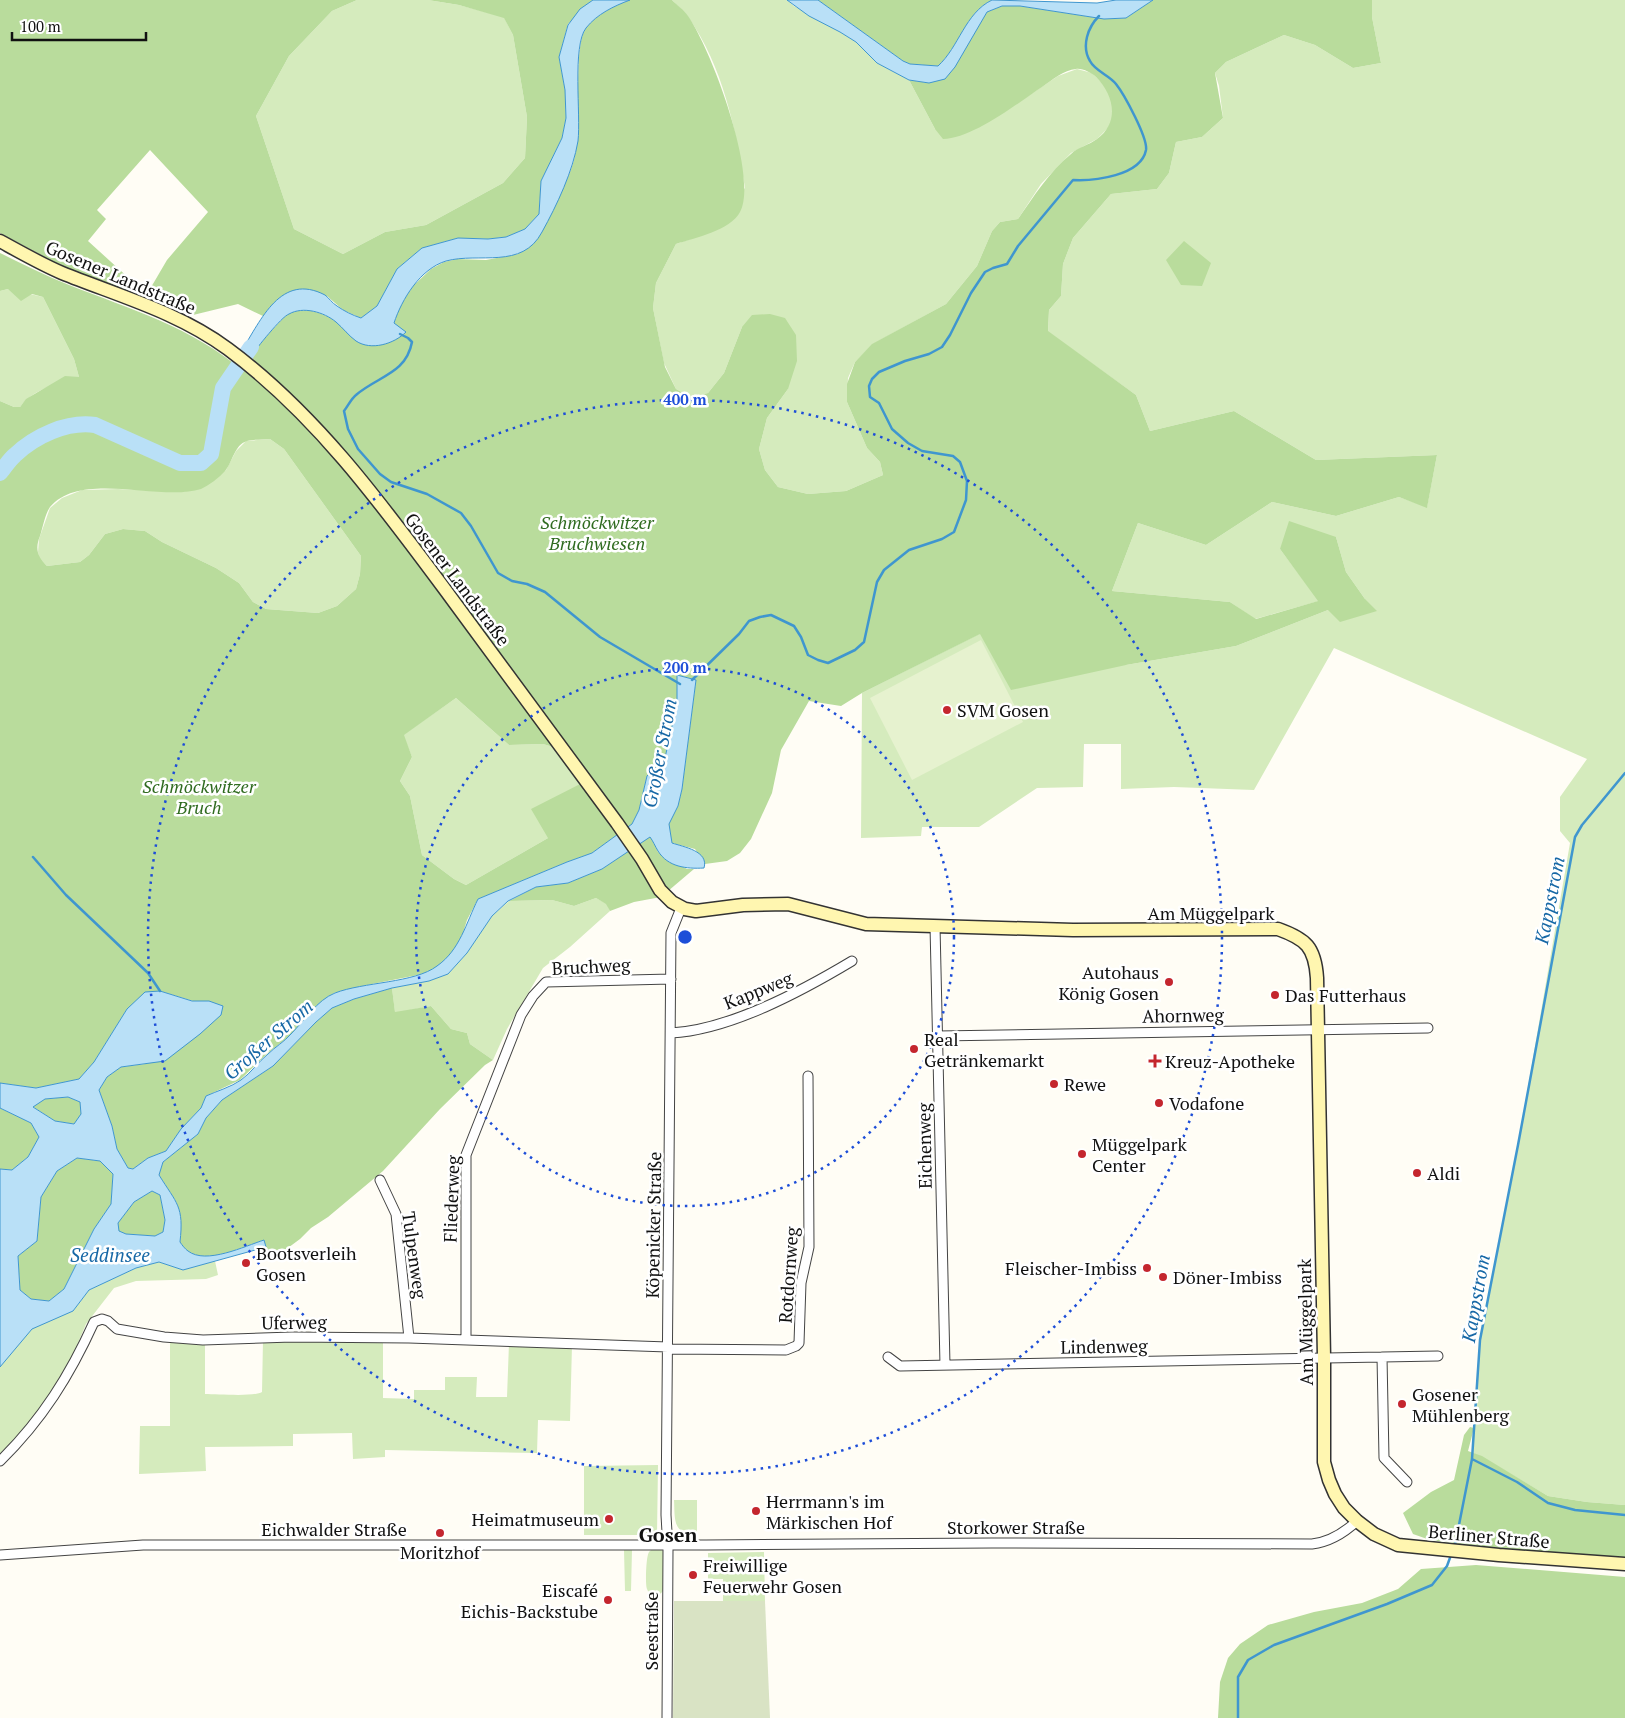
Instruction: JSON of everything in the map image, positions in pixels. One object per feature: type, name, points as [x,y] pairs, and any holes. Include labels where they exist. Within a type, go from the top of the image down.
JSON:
[{"type":"main road","name":"Gosener Landstraße","points":[[0,241],[60,272],[146,304],[187,323],[255,370],[298,409],[326,438],[405,536],[617,823],[642,858],[660,890],[670,901],[681,908]]},
{"type":"main road","name":"Am Müggelpark","points":[[681,908],[696,911],[743,905],[788,904],[866,924],[1148,930],[1278,929],[1296,936],[1313,954],[1317,978],[1324,1357],[1324,1462],[1335,1494],[1356,1521]]},
{"type":"main road","name":"Berliner Straße","points":[[1356,1521],[1374,1534],[1398,1545],[1462,1552],[1625,1564]]},
{"type":"street","name":"Köpenicker Straße","points":[[668,1544],[666,1515],[671,933],[681,908]]},
{"type":"street","name":"Eichenweg","points":[[935,926],[945,1365]]},
{"type":"street","name":"Kappweg","points":[[671,1033],[699,1029],[750,1012],[810,986],[852,961]]},
{"type":"street","name":"Bruchweg","points":[[502,1064],[521,1015],[533,996],[546,982],[671,979]]},
{"type":"street","name":"Ahornweg","points":[[938,1036],[1428,1028]]},
{"type":"street","name":"Fliederweg","points":[[466,1340],[466,1155],[502,1064]]},
{"type":"street","name":"Rotdornweg","points":[[668,1348],[786,1350],[799,1343],[801,1283],[809,1247],[808,1076]]},
{"type":"street","name":"Tulpenweg","points":[[380,1180],[396,1214],[409,1338]]},
{"type":"street","name":"Uferweg","points":[[0,1461],[19,1443],[33,1424],[67,1376],[94,1322],[102,1319],[108,1321],[117,1329],[164,1337],[202,1340],[292,1337],[409,1338],[668,1348]]},
{"type":"street","name":"Lindenweg","points":[[888,1357],[900,1366],[1438,1356]]},
{"type":"street","points":[[1382,1357],[1384,1458],[1407,1482]]},
{"type":"street","name":"Storkower Straße","points":[[668,1544],[1312,1544],[1334,1538],[1356,1521]]},
{"type":"street","name":"Eichwalder Straße","points":[[0,1555],[143,1545],[668,1544]]},
{"type":"street","name":"Seestraße","points":[[667,1718],[668,1544]]},
{"type":"green space","points":[[0,0],[357,0],[332,11],[289,56],[256,116],[294,229],[343,254],[385,232],[426,225],[503,183],[525,158],[527,117],[513,35],[504,18],[459,5],[428,0],[593,0],[568,24],[559,57],[565,90],[566,118],[562,138],[541,181],[539,214],[525,229],[506,237],[488,239],[458,238],[422,248],[397,269],[377,306],[361,318],[343,310],[327,296],[263,316],[238,304],[193,315],[150,302],[54,262],[0,233]],"holes":[[[150,150],[208,212],[167,260],[150,289],[132,281],[88,241],[106,219],[97,210]]]},
{"type":"green space","points":[[357,0],[428,0],[459,5],[504,17],[513,35],[527,117],[525,158],[503,183],[426,225],[385,232],[343,254],[294,229],[256,116],[289,56],[332,11]]},
{"type":"green space","points":[[630,0],[672,0],[688,16],[698,32],[720,83],[738,143],[743,171],[744,195],[740,212],[729,224],[712,233],[676,244],[656,283],[653,308],[665,367],[676,389],[691,397],[708,393],[724,373],[742,327],[752,315],[770,314],[785,318],[796,335],[797,361],[788,389],[767,418],[759,449],[765,470],[778,487],[808,494],[846,491],[883,475],[880,462],[867,448],[847,402],[847,384],[855,362],[872,344],[946,304],[977,266],[992,231],[1000,222],[1018,219],[1042,185],[1063,161],[1074,152],[1097,139],[1109,125],[1112,117],[1110,100],[1102,84],[1089,72],[1076,69],[1058,76],[981,127],[955,137],[943,139],[935,129],[909,80],[929,83],[972,36],[987,12],[1002,6],[1020,6],[1104,19],[1126,18],[1153,0],[1372,0],[1372,17],[1381,63],[1353,68],[1315,45],[1284,35],[1226,62],[1215,73],[1223,118],[1202,137],[1176,142],[1169,173],[1157,189],[1111,194],[1073,238],[1063,264],[1061,296],[1049,310],[1048,331],[1136,395],[1150,431],[1234,411],[1316,460],[1437,455],[1427,508],[1399,497],[1336,516],[1272,502],[1206,545],[1138,523],[1112,591],[1230,602],[1256,619],[1318,601],[1280,549],[1289,521],[1336,537],[1346,572],[1365,599],[1377,611],[1340,622],[1328,610],[1236,646],[1126,665],[1011,690],[980,634],[862,693],[841,706],[809,701],[781,750],[772,793],[751,839],[740,853],[727,861],[705,864],[695,849],[672,843],[668,824],[678,806],[682,789],[696,680],[678,675],[677,703],[665,758],[647,776],[639,810],[632,824],[592,853],[478,899],[467,920],[462,936],[452,953],[437,967],[423,974],[334,993],[319,1004],[290,1036],[268,1053],[240,1080],[206,1096],[201,1108],[181,1129],[166,1151],[148,1158],[133,1169],[128,1168],[117,1149],[112,1126],[99,1090],[107,1077],[121,1067],[145,1064],[209,1001],[193,1001],[160,991],[127,1009],[94,1062],[79,1079],[36,1088],[0,1083],[0,401],[14,407],[20,407],[26,399],[65,376],[79,377],[74,359],[43,297],[32,294],[21,301],[8,289],[0,291],[0,253],[34,270],[182,331],[203,342],[243,371],[252,354],[275,327],[288,314],[299,310],[312,311],[324,315],[335,321],[359,341],[380,344],[394,323],[400,306],[413,286],[431,269],[444,262],[457,259],[486,260],[518,254],[542,221],[564,185],[574,160],[578,129],[579,52],[582,38],[586,28],[595,19]],"holes":[[[270,439],[284,449],[361,556],[360,574],[356,589],[337,606],[318,613],[266,609],[253,602],[239,583],[216,568],[162,542],[145,531],[123,529],[105,534],[89,555],[80,562],[47,566],[39,556],[38,544],[47,513],[50,507],[64,496],[81,490],[101,488],[164,492],[184,492],[201,489],[225,471],[236,450],[243,443],[250,440]],[[456,698],[509,745],[543,744],[570,752],[590,779],[531,809],[548,838],[466,885],[454,879],[422,855],[410,796],[400,781],[412,757],[404,735]]]},
{"type":"green space","points":[[672,0],[787,0],[856,42],[877,63],[909,80],[935,129],[1001,114],[1058,76],[1077,69],[1092,73],[1105,86],[1112,101],[1112,120],[1108,128],[1097,139],[1071,153],[1041,184],[1018,219],[1000,222],[992,231],[977,266],[946,304],[873,344],[855,362],[848,378],[847,402],[867,448],[880,462],[883,475],[846,491],[808,494],[778,487],[765,470],[759,449],[767,418],[788,389],[742,327],[724,373],[708,393],[691,397],[676,389],[664,363],[653,308],[656,283],[676,244],[708,233],[745,188],[732,121],[719,77],[700,36],[686,15]]},
{"type":"green space","points":[[818,0],[992,0],[983,6],[969,21],[952,49],[938,66],[910,64],[903,61]]},
{"type":"green space","points":[[1372,0],[1625,0],[1625,1505],[1548,1496],[1473,1453],[1480,1340],[1518,1145],[1570,843],[1560,831],[1560,797],[1587,759],[1334,648],[1254,790],[1174,787],[1121,789],[1121,744],[1084,744],[1083,787],[1037,788],[979,827],[922,827],[921,836],[861,838],[862,693],[981,633],[1126,665],[1236,646],[1328,610],[1365,599],[1346,572],[1336,537],[1280,549],[1319,601],[1255,619],[1230,602],[1112,591],[1138,523],[1206,545],[1272,502],[1336,516],[1399,497],[1427,507],[1437,455],[1316,460],[1234,411],[1150,431],[1136,395],[1048,332],[1049,310],[1061,296],[1063,264],[1073,238],[1111,194],[1157,189],[1169,173],[1176,142],[1202,137],[1223,118],[1219,86],[1215,73],[1226,62],[1284,35],[1315,45],[1353,68],[1381,63],[1372,17]]},
{"type":"green space","points":[[1184,241],[1211,263],[1202,286],[1181,285],[1166,260]]},
{"type":"green space","points":[[8,289],[43,297],[74,359],[79,377],[54,384],[39,391],[20,407],[14,407],[0,401],[0,291]]},
{"type":"green space","points":[[270,439],[284,449],[361,556],[360,574],[356,589],[337,606],[318,613],[266,609],[253,602],[239,583],[216,568],[162,542],[145,531],[123,529],[105,534],[89,555],[80,562],[47,566],[39,559],[39,539],[50,508],[62,498],[82,490],[118,489],[184,492],[226,470],[236,451],[246,441]]},
{"type":"green space","name":"SVM Gosen","points":[[981,640],[1023,722],[912,780],[870,698]]},
{"type":"green space","points":[[456,698],[509,745],[543,744],[571,752],[591,779],[548,838],[466,885],[454,879],[422,855],[410,796],[400,781],[412,757],[403,735]]},
{"type":"green space","points":[[651,836],[658,852],[687,869],[694,869],[661,897],[634,902],[610,911],[606,904],[596,898],[574,906],[552,900],[509,901],[536,887],[568,883],[602,869]]},
{"type":"green space","points":[[596,898],[607,904],[610,911],[570,947],[543,968],[507,1029],[493,1060],[470,1044],[467,1033],[451,1029],[431,1006],[395,1013],[392,988],[429,981],[448,974],[467,953],[492,916],[509,901],[552,900],[574,906]]},
{"type":"green space","points":[[392,988],[395,1012],[431,1006],[451,1029],[467,1033],[470,1044],[493,1060],[485,1065],[440,1109],[383,1171],[328,1217],[311,1228],[300,1239],[273,1259],[264,1240],[215,1255],[196,1255],[187,1250],[180,1242],[181,1220],[178,1206],[159,1175],[163,1162],[198,1134],[206,1118],[222,1100],[273,1066],[332,1008],[354,999]]},
{"type":"green space","points":[[68,1097],[80,1102],[81,1114],[75,1124],[55,1121],[32,1106],[45,1099]]},
{"type":"green space","points":[[0,1108],[31,1123],[39,1137],[28,1157],[12,1170],[0,1169]]},
{"type":"green space","points":[[77,1158],[100,1161],[113,1174],[111,1204],[94,1229],[64,1289],[49,1301],[31,1299],[20,1290],[18,1256],[37,1241],[41,1197],[57,1171]]},
{"type":"green space","points":[[152,1191],[160,1195],[165,1220],[163,1232],[155,1236],[126,1234],[118,1231],[118,1223],[134,1202]]},
{"type":"green space","points":[[215,1261],[218,1275],[206,1279],[136,1281],[114,1288],[86,1324],[73,1355],[33,1421],[0,1458],[0,1356],[14,1324],[73,1311],[89,1290],[136,1268],[159,1262],[183,1270]]},
{"type":"green space","points":[[170,1340],[205,1343],[205,1394],[235,1395],[258,1394],[262,1392],[263,1340],[383,1341],[383,1398],[414,1399],[414,1390],[445,1390],[445,1377],[477,1377],[476,1397],[507,1397],[509,1343],[572,1345],[570,1421],[538,1420],[537,1453],[385,1450],[385,1457],[353,1459],[352,1433],[293,1434],[293,1446],[205,1447],[206,1471],[139,1474],[140,1426],[170,1426]]},
{"type":"green space","points":[[1470,1427],[1474,1428],[1468,1451],[1482,1456],[1548,1496],[1625,1505],[1625,1559],[1496,1549],[1430,1540],[1413,1534],[1403,1513],[1431,1492],[1454,1480],[1464,1435]]},
{"type":"green space","points":[[658,1465],[657,1535],[584,1535],[584,1466]]},
{"type":"green space","points":[[674,1500],[697,1500],[697,1533],[683,1532],[679,1529],[675,1519]]},
{"type":"green space","points":[[656,1548],[664,1552],[663,1591],[655,1595],[648,1592],[646,1570],[649,1552]]},
{"type":"green space","points":[[624,1550],[632,1550],[631,1591],[625,1591]]},
{"type":"green space","points":[[764,1552],[765,1601],[723,1601],[723,1579],[708,1579],[708,1553]]},
{"type":"green space","points":[[1476,1565],[1625,1577],[1625,1718],[1218,1718],[1220,1682],[1228,1658],[1240,1644],[1268,1625],[1314,1612],[1362,1603],[1398,1589],[1421,1569]]},
{"type":"green space","points":[[674,1601],[765,1601],[770,1718],[673,1718]]},
{"type":"water","points":[[593,0],[630,0],[612,8],[595,19],[586,28],[582,37],[578,65],[579,129],[576,152],[559,199],[542,232],[533,244],[512,256],[446,261],[428,271],[413,286],[397,314],[394,323],[406,332],[389,343],[375,346],[362,344],[353,339],[326,315],[301,310],[285,316],[250,357],[242,350],[265,313],[284,294],[296,290],[310,290],[325,295],[340,308],[361,318],[377,306],[397,269],[422,248],[458,238],[488,239],[506,237],[525,229],[539,214],[541,181],[562,138],[566,118],[565,90],[559,57],[568,25],[580,9]]},
{"type":"water","points":[[787,0],[818,0],[903,61],[910,64],[938,66],[951,50],[975,13],[992,0],[1097,3],[1116,0],[1153,0],[1126,18],[1104,19],[1020,6],[1002,6],[987,12],[955,67],[945,79],[929,83],[909,80],[877,63],[856,42],[809,16]]},
{"type":"water","name":"Seddinsee","points":[[677,675],[696,680],[682,789],[678,806],[669,824],[672,843],[689,848],[703,857],[705,862],[704,868],[691,868],[672,864],[662,856],[650,837],[602,869],[568,883],[536,887],[508,901],[492,916],[467,953],[448,974],[429,981],[392,988],[354,999],[332,1008],[273,1066],[222,1100],[206,1118],[198,1134],[163,1162],[159,1175],[178,1206],[181,1220],[180,1242],[188,1251],[196,1255],[215,1255],[264,1240],[266,1247],[183,1270],[159,1262],[136,1268],[89,1290],[73,1311],[32,1329],[0,1367],[0,1169],[12,1170],[28,1157],[39,1137],[31,1123],[0,1108],[0,1083],[36,1088],[79,1079],[94,1062],[127,1009],[145,992],[160,991],[192,1001],[209,1001],[223,1006],[221,1015],[165,1061],[121,1067],[107,1077],[99,1090],[112,1126],[117,1149],[128,1168],[133,1169],[148,1158],[166,1151],[181,1129],[201,1108],[206,1096],[233,1085],[245,1077],[328,996],[347,989],[402,979],[427,972],[445,960],[457,944],[478,899],[592,853],[632,824],[639,810],[647,776],[665,758],[677,703]],"holes":[[[68,1097],[80,1102],[81,1114],[74,1124],[55,1121],[33,1107],[45,1099]],[[77,1158],[100,1161],[113,1174],[111,1204],[94,1229],[64,1289],[49,1301],[31,1299],[20,1290],[18,1256],[37,1241],[41,1197],[57,1171]],[[152,1191],[160,1195],[165,1220],[163,1232],[155,1236],[126,1234],[119,1231],[118,1223],[134,1202]]]},
{"type":"waterway","name":"Großer Strom","points":[[692,680],[739,634],[749,621],[760,617],[771,615],[794,626],[801,637],[808,655],[818,660],[828,663],[855,650],[864,642],[877,582],[884,570],[909,550],[942,539],[954,532],[966,500],[967,481],[960,462],[953,456],[922,451],[908,443],[892,429],[879,403],[870,397],[869,386],[872,379],[879,372],[905,361],[929,354],[942,347],[971,293],[985,272],[1007,264],[1018,246],[1073,180],[1104,178],[1116,175],[1135,166],[1142,159],[1146,150],[1146,144],[1130,106],[1116,84],[1095,68],[1087,55],[1087,37],[1099,16]]},
{"type":"waterway","points":[[400,334],[412,342],[409,353],[404,361],[390,373],[356,395],[344,411],[348,429],[358,449],[380,474],[391,482],[427,494],[461,513],[471,526],[498,573],[512,581],[527,584],[545,592],[600,637],[680,684]]},
{"type":"waterway","points":[[0,473],[15,455],[42,436],[52,431],[84,424],[95,425],[180,463],[201,463],[211,454],[223,388],[251,347]]},
{"type":"waterway","name":"Kappstrom","points":[[1455,1545],[1472,1459],[1480,1340],[1575,837],[1582,825],[1625,773]]},
{"type":"waterway","points":[[33,857],[66,895],[148,973],[160,991]]},
{"type":"waterway","points":[[1472,1459],[1517,1482],[1548,1503],[1575,1510],[1625,1515]]},
{"type":"waterway","name":"Kappstrom","points":[[1238,1718],[1238,1677],[1248,1660],[1274,1645],[1387,1604],[1432,1585],[1447,1566],[1451,1555]]},
{"type":"place","name":"SVM Gosen","points":[[947,710]]},
{"type":"place","name":"Autohaus König Gosen","points":[[1169,982]]},
{"type":"place","name":"Das Futterhaus","points":[[1275,995]]},
{"type":"place","name":"Real Getränkemarkt","points":[[914,1049]]},
{"type":"place","name":"Kreuz-Apotheke","points":[[1155,1061]]},
{"type":"place","name":"Rewe","points":[[1054,1084]]},
{"type":"place","name":"Vodafone","points":[[1159,1103]]},
{"type":"place","name":"Müggelpark Center","points":[[1082,1154]]},
{"type":"place","name":"Aldi","points":[[1417,1173]]},
{"type":"place","name":"Bootsverleih Gosen","points":[[246,1263]]},
{"type":"place","name":"Fleischer-Imbiss","points":[[1147,1268]]},
{"type":"place","name":"Döner-Imbiss","points":[[1163,1277]]},
{"type":"place","name":"Gosener Mühlenberg","points":[[1402,1404]]},
{"type":"place","name":"Herrmann's im Märkischen Hof","points":[[756,1511]]},
{"type":"place","name":"Heimatmuseum","points":[[609,1519]]},
{"type":"place","name":"Moritzhof","points":[[440,1533]]},
{"type":"place","name":"Freiwillige Feuerwehr Gosen","points":[[693,1575]]},
{"type":"place","name":"Eiscafé Eichis-Backstube","points":[[608,1600]]},
{"type":"district","name":"Gosen","points":[[668,1534]]},
{"type":"park label","name":"Schmöckwitzer Bruchwiesen","points":[[597,532]]},
{"type":"park label","name":"Schmöckwitzer Bruch","points":[[199,796]]}]
